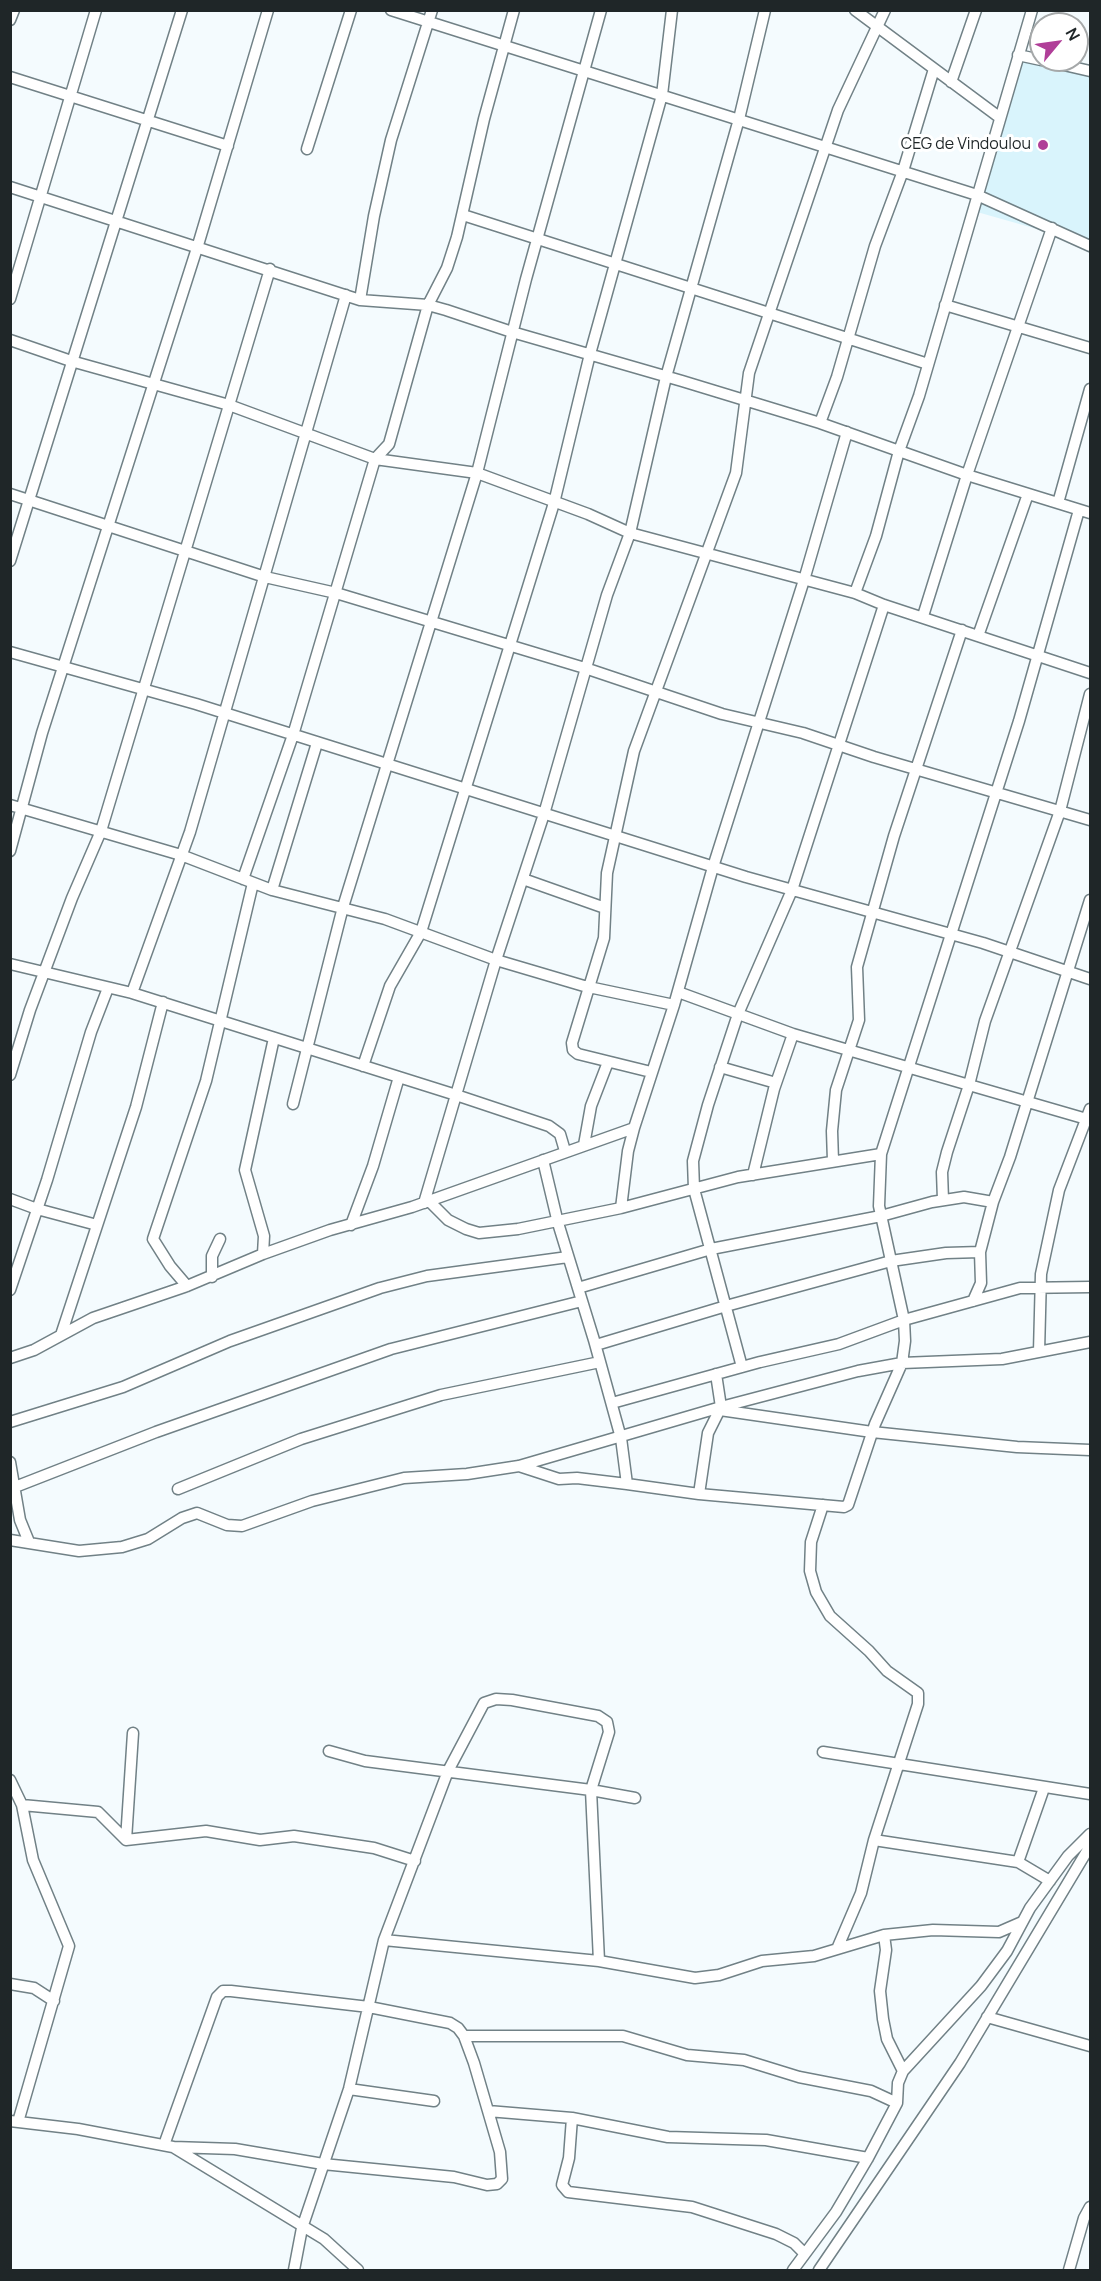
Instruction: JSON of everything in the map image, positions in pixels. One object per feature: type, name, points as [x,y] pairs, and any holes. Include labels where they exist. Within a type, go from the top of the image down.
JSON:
[{"type":"street","points":[[10,20],[14,10]]},
{"type":"street","points":[[10,299],[96,10]]},
{"type":"street","points":[[10,561],[182,10]]},
{"type":"street","points":[[10,851],[42,733],[198,245],[268,10]]},
{"type":"street","points":[[307,149],[351,10]]},
{"type":"street","points":[[391,10],[977,195],[1090,246]]},
{"type":"street","points":[[360,300],[374,216],[391,140],[432,10]]},
{"type":"street","points":[[188,1286],[170,1266],[153,1239],[206,1081],[248,881],[294,735],[375,459],[389,444],[428,305],[447,268],[463,215],[484,119],[514,10]]},
{"type":"street","points":[[293,1104],[343,907],[477,473],[512,332],[601,10]]},
{"type":"street","points":[[363,1066],[390,986],[421,932],[489,719],[508,645],[554,503],[590,354],[662,95],[672,10]]},
{"type":"street","points":[[426,1202],[496,960],[544,814],[608,595],[630,533],[666,377],[739,119],[765,10]]},
{"type":"street","points":[[855,10],[999,117]]},
{"type":"street","points":[[651,1071],[608,1062],[573,1050],[572,1043],[604,938],[607,873],[634,751],[704,554],[736,473],[749,373],[771,314],[842,99],[885,10]]},
{"type":"street","points":[[951,82],[976,10]]},
{"type":"street","points":[[855,593],[876,536],[898,451],[928,364],[1032,10]]},
{"type":"street","points":[[1018,55],[1029,57]]},
{"type":"street","points":[[820,423],[837,377],[875,246],[903,171],[934,69]]},
{"type":"street","points":[[10,77],[228,146]]},
{"type":"street","points":[[10,187],[198,245],[360,300],[428,305],[820,423],[967,475],[1090,513]]},
{"type":"street","points":[[463,215],[928,364]]},
{"type":"street","points":[[923,616],[967,475],[1052,228]]},
{"type":"street","points":[[10,1075],[30,1010],[46,974],[72,898],[101,831],[270,269]]},
{"type":"street","points":[[132,993],[181,855],[266,577],[304,434],[346,295]]},
{"type":"street","points":[[945,305],[1090,348]]},
{"type":"street","points":[[10,340],[71,361],[229,405],[375,459],[477,473],[588,514],[630,533],[855,593],[884,605],[1090,673]]},
{"type":"street","points":[[1058,503],[1090,389]]},
{"type":"street","points":[[621,1208],[628,1151],[634,1128],[651,1071],[675,1005],[713,867],[804,580],[847,432]]},
{"type":"street","points":[[10,494],[266,577],[336,593],[588,669],[722,714],[803,733],[840,747],[1090,820]]},
{"type":"street","points":[[978,636],[1028,494]]},
{"type":"street","points":[[519,1466],[559,1479],[577,1478],[699,1494],[844,1507],[848,1505],[872,1432],[902,1363],[904,1320],[879,1206],[882,1154],[953,935],[1038,657],[1078,510]]},
{"type":"street","points":[[742,1367],[694,1189],[693,1161],[738,1014],[792,890],[884,605]]},
{"type":"street","points":[[833,1161],[832,1131],[836,1090],[859,1020],[858,967],[871,912],[962,630]]},
{"type":"street","points":[[10,652],[224,713],[713,867],[1009,951],[1090,979]]},
{"type":"street","points":[[943,1200],[944,1162],[969,1085],[985,1021],[1060,811],[1090,694]]},
{"type":"street","points":[[272,890],[317,743]]},
{"type":"street","points":[[10,806],[181,855],[272,890],[343,907],[421,932],[496,960],[589,987],[675,1005]]},
{"type":"street","points":[[523,879],[605,908]]},
{"type":"street","points":[[973,1301],[981,1283],[981,1252],[993,1202],[1010,1157],[1090,900]]},
{"type":"street","points":[[10,964],[163,1002],[549,1126],[560,1134],[565,1151]]},
{"type":"street","points":[[10,1290],[91,1032],[108,988]]},
{"type":"street","points":[[678,992],[793,1034],[969,1085],[1090,1116],[1059,1190],[1040,1287],[1039,1353]]},
{"type":"street","points":[[61,1335],[136,1107],[163,1002]]},
{"type":"street","points":[[753,1175],[776,1083],[793,1034]]},
{"type":"street","points":[[263,1254],[264,1236],[245,1170],[274,1038]]},
{"type":"street","points":[[584,1145],[591,1106],[608,1062]]},
{"type":"street","points":[[720,1067],[776,1083]]},
{"type":"street","points":[[351,1225],[373,1166],[399,1077]]},
{"type":"street","points":[[10,1358],[93,1318],[212,1277],[263,1254],[426,1202],[634,1128]]},
{"type":"street","points":[[426,1202],[448,1220],[479,1233],[558,1223],[753,1175],[882,1154]]},
{"type":"street","points":[[543,1161],[558,1223],[612,1403],[621,1438],[627,1485]]},
{"type":"street","points":[[578,1288],[711,1249],[881,1216],[943,1200],[964,1197],[993,1202]]},
{"type":"street","points":[[10,1199],[37,1209],[97,1225]]},
{"type":"street","points":[[212,1277],[212,1256],[219,1239]]},
{"type":"street","points":[[596,1345],[726,1306],[891,1261],[946,1252],[981,1252]]},
{"type":"street","points":[[10,1422],[123,1387],[231,1341],[380,1288],[427,1276],[568,1257]]},
{"type":"street","points":[[612,1403],[742,1367],[839,1344],[904,1320],[1020,1288],[1090,1287]]},
{"type":"street","points":[[15,1487],[156,1432],[391,1348],[582,1301]]},
{"type":"street","points":[[10,1540],[80,1551],[122,1547],[148,1539],[182,1518],[197,1513],[226,1525],[242,1526],[312,1501],[404,1478],[519,1466],[858,1371],[902,1363],[968,1362],[1039,1353],[1090,1342]]},
{"type":"street","points":[[178,1489],[302,1438],[441,1395],[600,1362]]},
{"type":"street","points":[[699,1494],[708,1432],[720,1408],[716,1374]]},
{"type":"street","points":[[720,1408],[872,1432],[1017,1447],[1090,1450]]},
{"type":"street","points":[[10,1462],[20,1520],[29,1542]]},
{"type":"street","points":[[823,1505],[811,1542],[810,1571],[816,1592],[830,1616],[869,1651],[886,1671],[918,1693],[918,1704],[874,1840],[861,1893],[837,1949]]},
{"type":"street","points":[[294,2271],[302,2228],[349,2089],[384,1940],[448,1771],[484,1703],[496,1699],[512,1700],[598,1716],[607,1722],[609,1732],[591,1790],[599,1962]]},
{"type":"street","points":[[126,1840],[133,1733]]},
{"type":"street","points":[[329,1752],[365,1761],[591,1790],[635,1798]]},
{"type":"street","points":[[823,1752],[900,1762],[1090,1794]]},
{"type":"street","points":[[10,1780],[22,1805],[33,1860],[69,1946],[54,2001],[14,2121],[78,2129],[169,2146],[235,2150],[323,2164],[454,2177],[487,2185],[497,2184],[502,2180],[502,2168],[488,2112],[464,2036],[450,2023],[369,2007],[223,1991],[217,1997],[169,2146]]},
{"type":"street","points":[[1018,1862],[1044,1788]]},
{"type":"street","points":[[22,1805],[98,1812],[126,1840]]},
{"type":"street","points":[[126,1840],[206,1831],[260,1840],[294,1836],[374,1848],[415,1862]]},
{"type":"street","points":[[793,2271],[836,2212],[868,2158],[897,2103],[898,2083],[903,2071],[981,1986],[1007,1951],[1022,1922],[1050,1881],[1068,1856],[1090,1834]]},
{"type":"street","points":[[874,1840],[1018,1862],[1050,1881]]},
{"type":"street","points":[[819,2271],[938,2098],[1090,1846]]},
{"type":"street","points":[[384,1940],[599,1962],[695,1978],[718,1976],[762,1962],[814,1956],[884,1935],[933,1930],[999,1932],[1022,1922]]},
{"type":"street","points":[[884,1935],[886,1950],[880,1991],[883,2019],[887,2039],[903,2071]]},
{"type":"street","points":[[10,1984],[34,1988],[54,2001]]},
{"type":"street","points":[[987,2017],[1090,2046]]},
{"type":"street","points":[[464,2036],[623,2036],[687,2055],[744,2060],[799,2077],[871,2091],[897,2103]]},
{"type":"street","points":[[349,2089],[434,2101]]},
{"type":"street","points":[[488,2112],[572,2118],[668,2137],[766,2140],[868,2158]]},
{"type":"street","points":[[572,2118],[568,2158],[562,2186],[568,2192],[692,2207],[776,2234],[794,2243],[806,2254]]},
{"type":"street","points":[[169,2146],[223,2175],[336,2248],[358,2271]]},
{"type":"street","points":[[1069,2271],[1084,2218],[1090,2207]]},
{"type":"shaded area","name":"CEG de Vindoulou","points":[[1020,57],[1029,60],[1029,72],[1072,72],[1090,77],[1090,244],[977,212]]},
{"type":"place","name":"CEG de Vindoulou","points":[[1043,145]]}]
